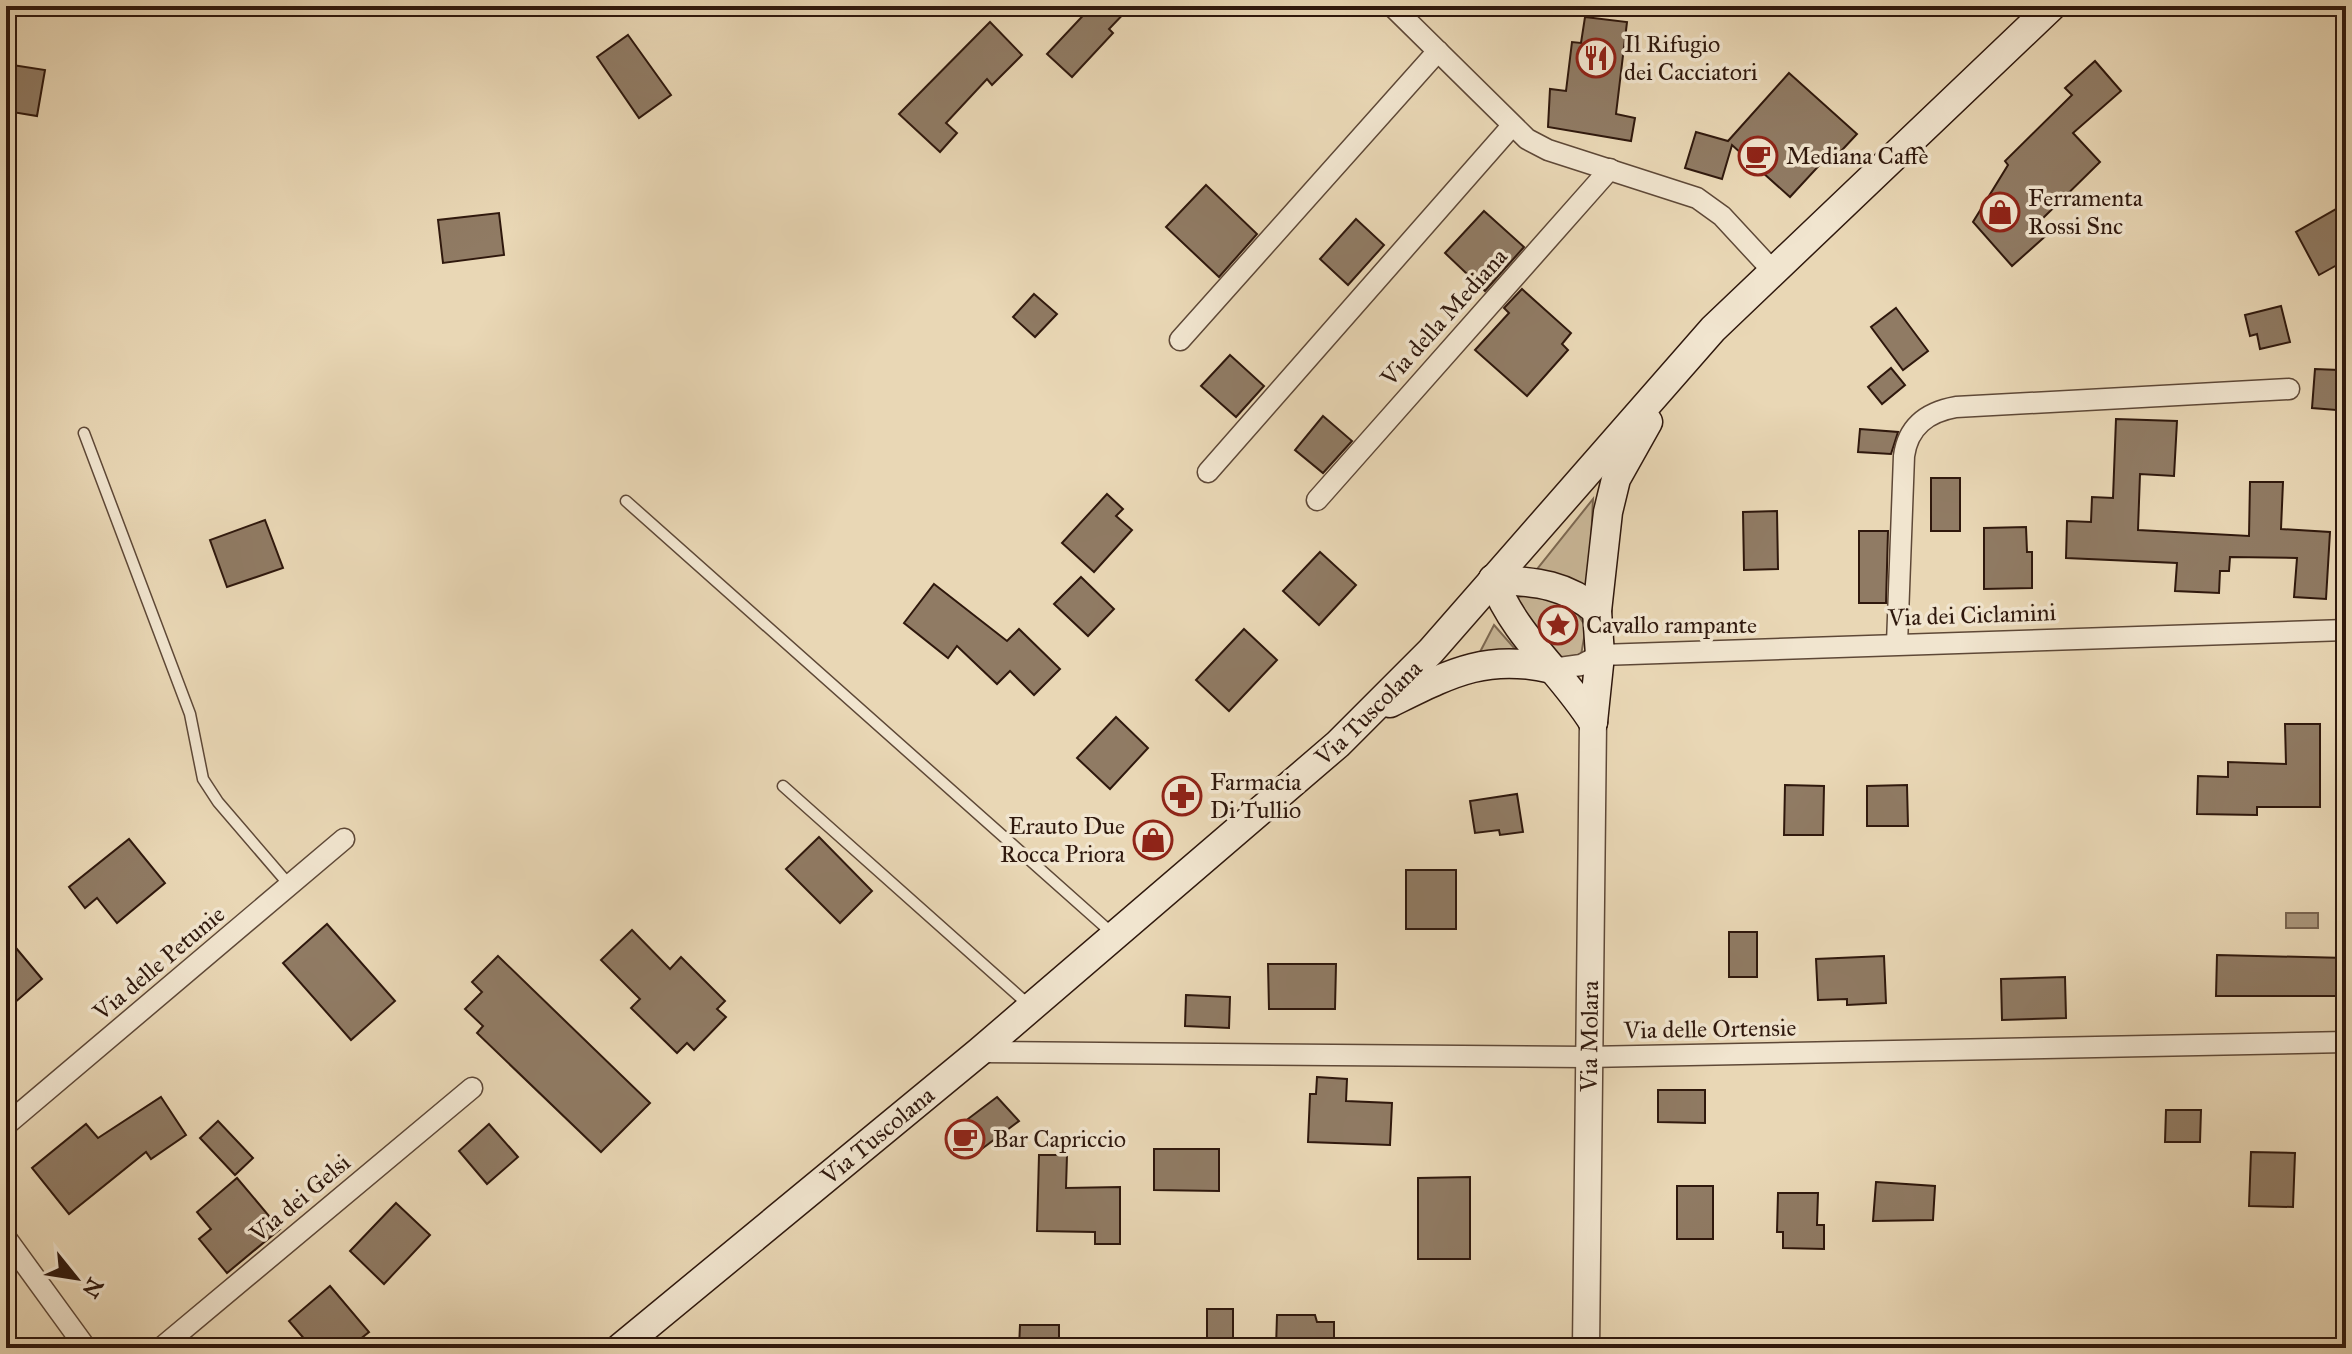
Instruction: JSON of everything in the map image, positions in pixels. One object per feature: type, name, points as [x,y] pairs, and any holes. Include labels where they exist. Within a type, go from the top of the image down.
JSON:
[{"type":"main road","name":"Via Tuscolana","points":[[620,1348],[979,1052],[1372,712],[1431,651],[1713,329],[2052,6]]},
{"type":"main road","points":[[1593,722],[1600,655],[1597,611],[1608,512],[1616,479],[1636,438],[1713,329]]},
{"type":"main road","points":[[1493,579],[1559,587],[1597,611]]},
{"type":"main road","points":[[1493,579],[1516,628],[1593,722]]},
{"type":"main road","points":[[1372,712],[1471,667],[1513,662],[1552,669]]},
{"type":"street","points":[[1392,6],[1511,127],[1539,146],[1706,204],[1729,223],[1772,270]]},
{"type":"street","points":[[1180,340],[1438,51]]},
{"type":"street","points":[[1208,472],[1511,127]]},
{"type":"street","name":"Via della Mediana","points":[[1317,500],[1610,169]]},
{"type":"street","points":[[1897,644],[1904,456],[1907,440],[1924,418],[1956,407],[2289,389]]},
{"type":"street","name":"Via dei Ciclamini","points":[[1552,669],[1581,665],[1600,655],[2346,630]]},
{"type":"street","name":"Via Molara","points":[[1586,1348],[1586,1057],[1593,722]]},
{"type":"street","name":"Via delle Petunie","points":[[6,1125],[291,887],[344,839]]},
{"type":"street","name":"Via delle Ortensie","points":[[979,1052],[1586,1057],[2346,1042]]},
{"type":"street","name":"Via dei Gelsi","points":[[161,1348],[472,1088]]},
{"type":"street","points":[[6,1238],[86,1348]]},
{"type":"lane","points":[[84,433],[190,714],[203,779],[218,802],[291,887]]},
{"type":"lane","points":[[626,501],[1115,935]]},
{"type":"lane","points":[[783,786],[1031,1007]]},
{"type":"shaded area","points":[[1593,499],[1589,586],[1534,573]]},
{"type":"shaded area","points":[[1539,593],[1571,604],[1586,627],[1581,655],[1558,658],[1525,632],[1518,597]]},
{"type":"shaded area","points":[[1494,625],[1516,650],[1480,652]]},
{"type":"shaded area","points":[[2286,913],[2318,913],[2318,928],[2286,928]]},
{"type":"building","points":[[1092,6],[1131,6],[1109,29],[1113,33],[1072,77],[1047,54]]},
{"type":"building","points":[[1585,17],[1627,22],[1616,114],[1635,118],[1631,141],[1548,127],[1550,89],[1566,91],[1572,42],[1581,43]]},
{"type":"building","points":[[990,22],[1022,55],[992,85],[987,79],[946,123],[957,133],[940,152],[899,114]]},
{"type":"building","points":[[628,35],[671,95],[639,118],[597,57]]},
{"type":"building","points":[[2095,61],[2121,91],[2073,133],[2100,162],[2039,222],[2049,233],[2012,266],[1973,222],[2008,165],[2005,161],[2072,95],[2065,88]]},
{"type":"building","points":[[6,64],[45,70],[37,116],[6,111]]},
{"type":"building","points":[[1789,73],[1857,134],[1830,163],[1825,159],[1790,197],[1732,145],[1722,179],[1685,168],[1696,132],[1728,141]]},
{"type":"building","points":[[1206,185],[1257,234],[1219,277],[1166,227]]},
{"type":"building","points":[[2338,208],[2346,223],[2346,260],[2319,275],[2296,232]]},
{"type":"building","points":[[1484,211],[1524,247],[1485,291],[1445,253]]},
{"type":"building","points":[[499,213],[504,255],[443,263],[438,220]]},
{"type":"building","points":[[1356,219],[1384,245],[1348,285],[1320,259]]},
{"type":"building","points":[[1522,289],[1571,333],[1562,344],[1568,350],[1527,396],[1475,350],[1509,313],[1504,308]]},
{"type":"building","points":[[1034,294],[1057,314],[1035,337],[1013,317]]},
{"type":"building","points":[[2281,306],[2290,342],[2260,349],[2257,334],[2250,336],[2245,315]]},
{"type":"building","points":[[1896,308],[1928,351],[1903,370],[1871,327]]},
{"type":"building","points":[[1230,355],[1264,386],[1236,417],[1201,386]]},
{"type":"building","points":[[1891,368],[1905,385],[1882,404],[1868,387]]},
{"type":"building","points":[[2315,369],[2339,370],[2336,410],[2312,408]]},
{"type":"building","points":[[1323,416],[1352,441],[1323,473],[1295,450]]},
{"type":"building","points":[[2116,419],[2177,421],[2174,476],[2140,474],[2138,530],[2249,536],[2250,482],[2283,482],[2281,529],[2330,532],[2326,599],[2294,597],[2297,558],[2230,557],[2229,571],[2220,571],[2219,593],[2175,591],[2177,563],[2066,558],[2067,521],[2091,522],[2092,497],[2113,498]]},
{"type":"building","points":[[1860,429],[1898,432],[1891,454],[1858,452]]},
{"type":"building","points":[[1931,478],[1960,478],[1960,531],[1931,531]]},
{"type":"building","points":[[1107,494],[1123,509],[1116,516],[1132,530],[1094,572],[1062,543]]},
{"type":"building","points":[[1777,511],[1778,569],[1744,570],[1743,512]]},
{"type":"building","points":[[265,520],[283,568],[227,587],[210,540]]},
{"type":"building","points":[[2026,527],[2027,552],[2032,552],[2032,588],[1984,589],[1984,528]]},
{"type":"building","points":[[1859,531],[1888,531],[1886,603],[1859,603]]},
{"type":"building","points":[[1320,552],[1356,585],[1319,625],[1283,591]]},
{"type":"building","points":[[1081,577],[1114,609],[1088,636],[1054,604]]},
{"type":"building","points":[[934,584],[1007,641],[1019,629],[1060,669],[1034,695],[1010,671],[997,684],[957,646],[948,658],[904,623]]},
{"type":"building","points":[[1244,629],[1277,660],[1229,711],[1196,680]]},
{"type":"building","points":[[1116,717],[1148,748],[1110,789],[1077,758]]},
{"type":"building","points":[[2285,724],[2320,724],[2320,807],[2257,807],[2257,815],[2197,814],[2198,776],[2228,777],[2228,762],[2286,764]]},
{"type":"building","points":[[1785,785],[1824,786],[1823,835],[1784,835]]},
{"type":"building","points":[[1907,785],[1908,826],[1867,826],[1867,786]]},
{"type":"building","points":[[1517,794],[1523,832],[1500,835],[1499,830],[1475,833],[1470,801]]},
{"type":"building","points":[[819,837],[872,891],[840,923],[786,869]]},
{"type":"building","points":[[129,839],[165,883],[117,923],[97,898],[85,908],[69,887]]},
{"type":"building","points":[[1406,870],[1456,870],[1456,929],[1406,929]]},
{"type":"building","points":[[327,924],[395,1001],[351,1040],[283,963]]},
{"type":"building","points":[[632,930],[670,969],[681,957],[725,1001],[717,1009],[726,1017],[694,1050],[687,1043],[677,1053],[631,1008],[640,999],[601,960]]},
{"type":"building","points":[[1729,932],[1757,932],[1757,977],[1729,977]]},
{"type":"building","points":[[6,936],[42,979],[6,1010]]},
{"type":"building","points":[[2217,955],[2346,958],[2346,996],[2216,996]]},
{"type":"building","points":[[498,956],[650,1103],[601,1152],[477,1033],[483,1026],[465,1009],[482,992],[472,982]]},
{"type":"building","points":[[1884,956],[1886,1003],[1847,1005],[1847,999],[1818,1000],[1816,959]]},
{"type":"building","points":[[1268,964],[1336,964],[1335,1009],[1269,1009]]},
{"type":"building","points":[[2065,977],[2066,1018],[2002,1020],[2001,979]]},
{"type":"building","points":[[1186,995],[1230,997],[1229,1028],[1185,1026]]},
{"type":"building","points":[[1317,1077],[1347,1079],[1346,1101],[1392,1103],[1390,1145],[1308,1142],[1310,1094],[1316,1094]]},
{"type":"building","points":[[1658,1090],[1705,1090],[1705,1123],[1658,1122]]},
{"type":"building","points":[[161,1097],[186,1135],[151,1159],[146,1152],[69,1214],[32,1168],[86,1124],[98,1138]]},
{"type":"building","points":[[997,1097],[1019,1121],[971,1157],[948,1134]]},
{"type":"building","points":[[2166,1110],[2201,1110],[2200,1142],[2165,1142]]},
{"type":"building","points":[[218,1121],[253,1158],[235,1175],[200,1138]]},
{"type":"building","points":[[489,1124],[518,1157],[487,1184],[459,1151]]},
{"type":"building","points":[[1154,1149],[1219,1149],[1219,1191],[1154,1190]]},
{"type":"building","points":[[2251,1152],[2295,1153],[2293,1207],[2249,1206]]},
{"type":"building","points":[[1039,1155],[1067,1155],[1066,1188],[1120,1187],[1120,1244],[1095,1244],[1095,1232],[1037,1231]]},
{"type":"building","points":[[1470,1177],[1470,1259],[1418,1259],[1418,1178]]},
{"type":"building","points":[[237,1178],[280,1229],[227,1273],[199,1239],[211,1229],[197,1212]]},
{"type":"building","points":[[1876,1182],[1935,1186],[1933,1220],[1873,1221]]},
{"type":"building","points":[[1677,1186],[1713,1186],[1713,1239],[1677,1239]]},
{"type":"building","points":[[1778,1193],[1818,1193],[1817,1225],[1824,1225],[1824,1249],[1783,1248],[1783,1232],[1777,1232]]},
{"type":"building","points":[[396,1203],[430,1235],[384,1284],[350,1251]]},
{"type":"building","points":[[330,1286],[369,1332],[349,1348],[312,1348],[289,1321]]},
{"type":"building","points":[[1207,1309],[1233,1309],[1233,1348],[1207,1348]]},
{"type":"building","points":[[1277,1315],[1315,1315],[1317,1322],[1334,1322],[1334,1348],[1276,1348]]},
{"type":"building","points":[[1020,1325],[1059,1325],[1059,1348],[1019,1348]]},
{"type":"place","name":"Il Rifugio dei Cacciatori","points":[[1596,58]]},
{"type":"place","name":"Mediana Caffè","points":[[1758,156]]},
{"type":"place","name":"Ferramenta Rossi Snc","points":[[2000,212]]},
{"type":"place","name":"Cavallo rampante","points":[[1558,625]]},
{"type":"place","name":"Farmacia Di Tullio","points":[[1182,796]]},
{"type":"place","name":"Erauto Due Rocca Priora","points":[[1153,840]]},
{"type":"place","name":"Bar Capriccio","points":[[965,1139]]}]
